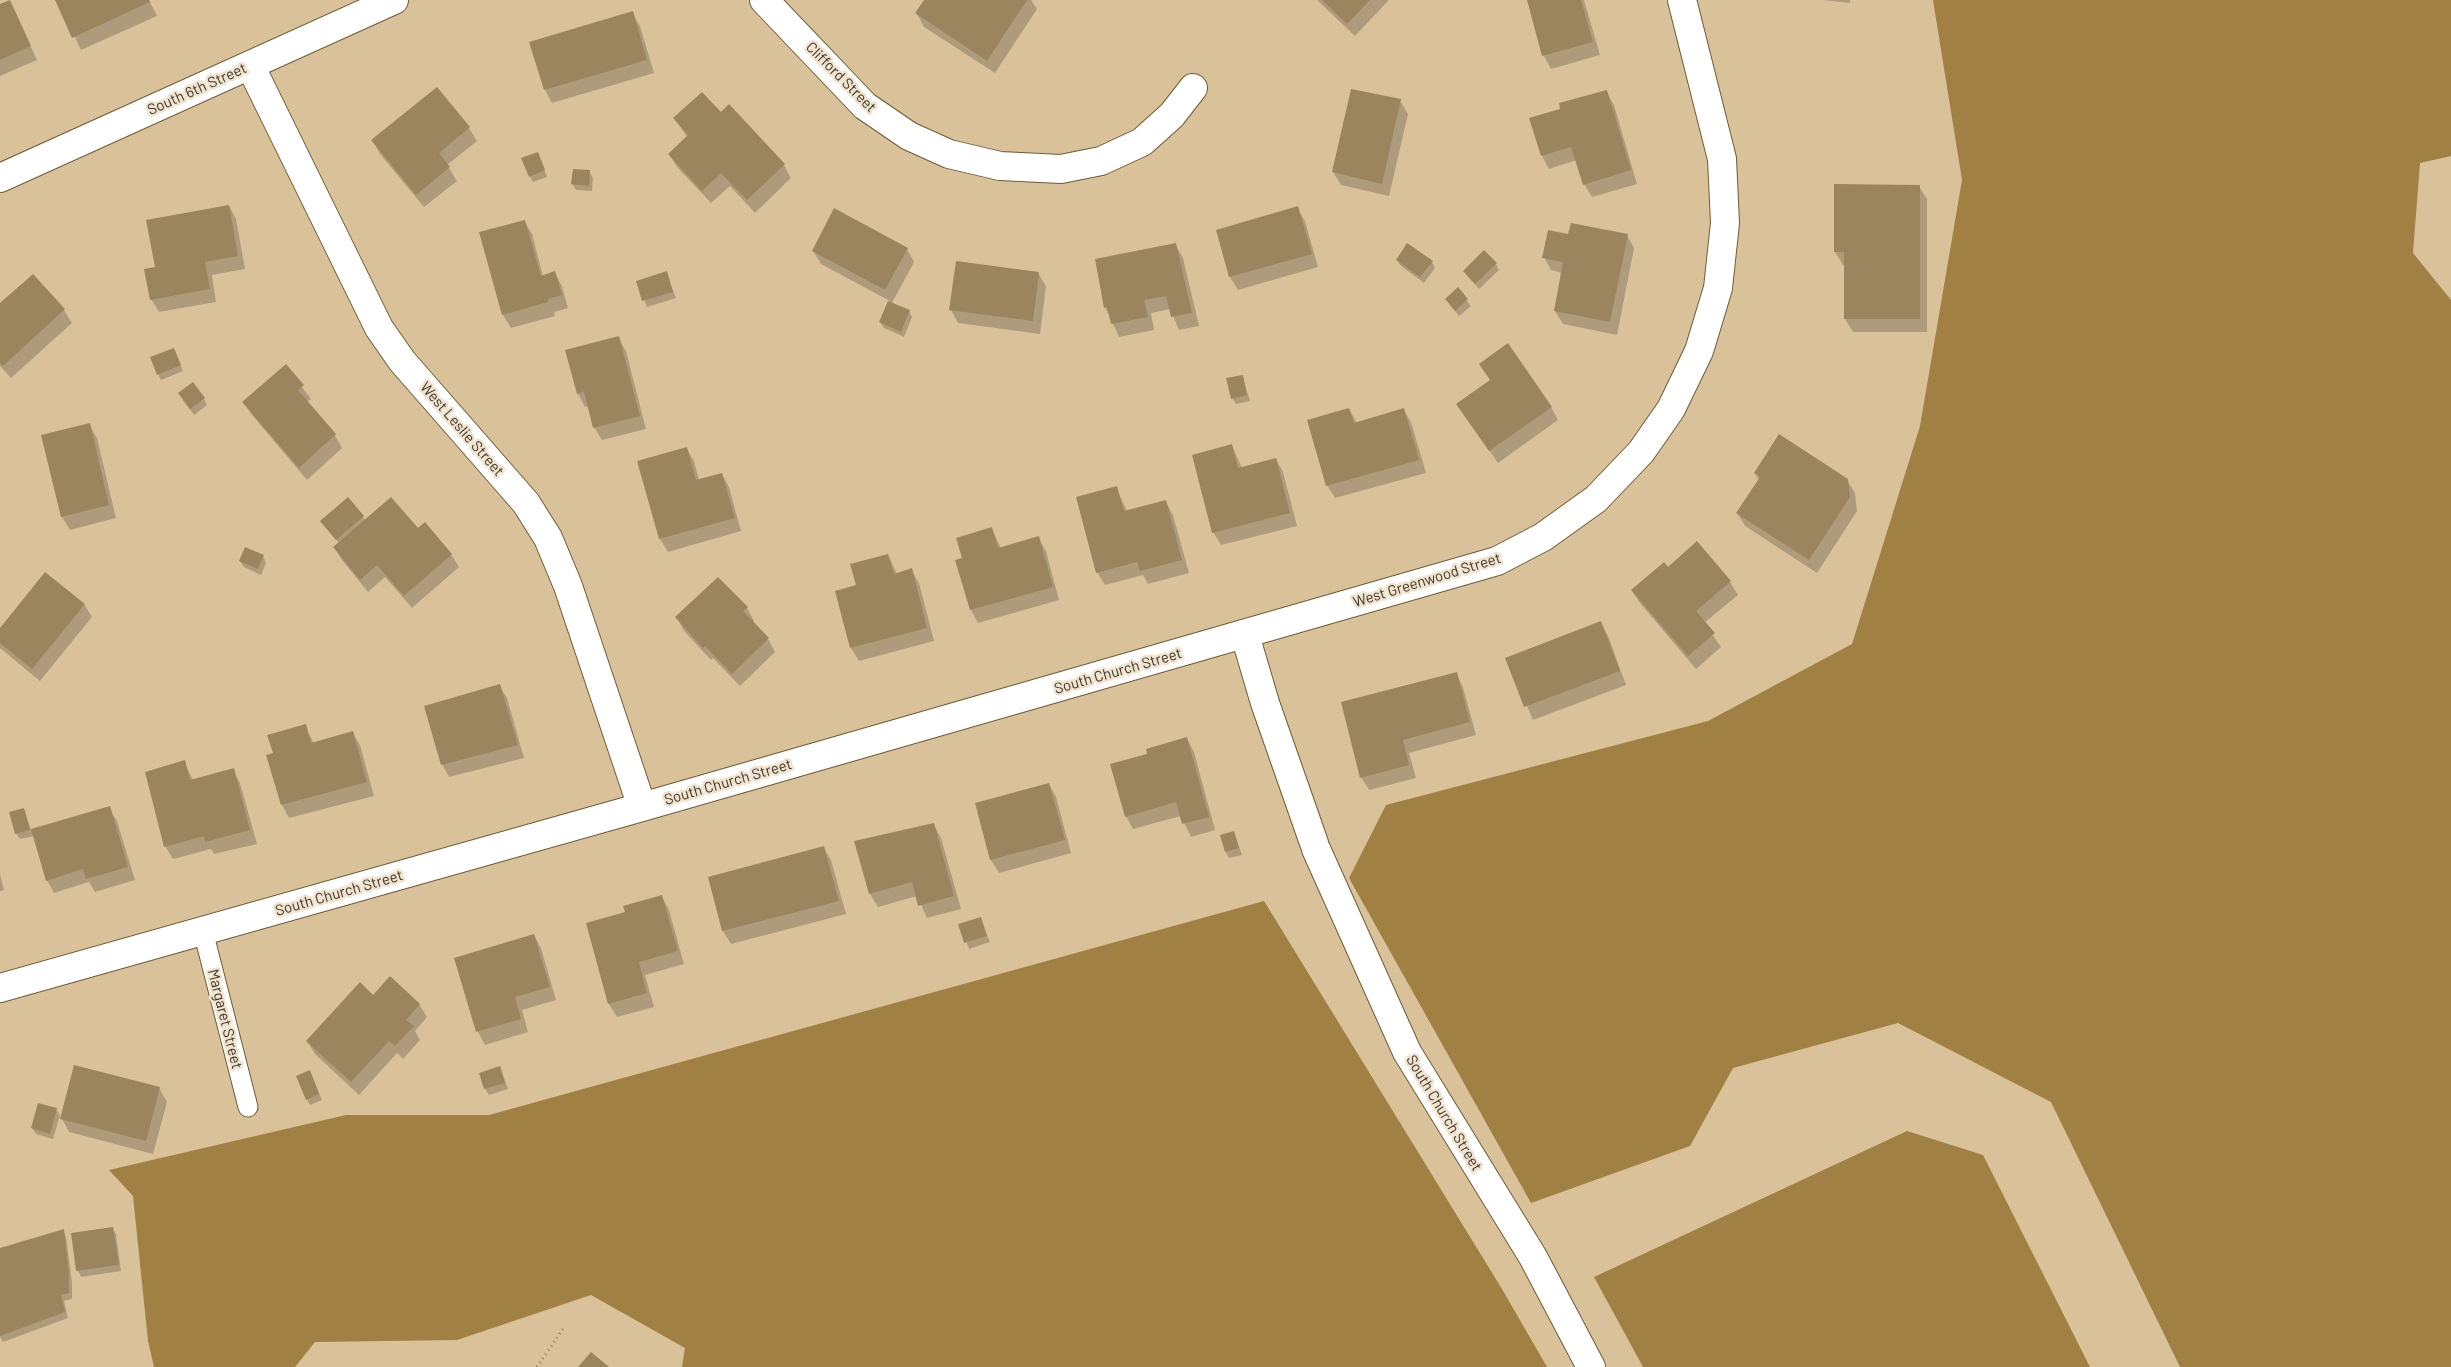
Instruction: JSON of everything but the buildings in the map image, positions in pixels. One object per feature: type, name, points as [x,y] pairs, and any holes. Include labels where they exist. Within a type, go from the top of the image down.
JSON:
[{"type":"street","name":"South 6th Street","points":[[0,178],[394,0]]},
{"type":"street","name":"Clifford Street","points":[[764,0],[865,106],[909,136],[941,150],[1000,166],[1061,169],[1101,161],[1142,142],[1172,115],[1193,88]]},
{"type":"street","name":"West Greenwood Street","points":[[1245,635],[1497,561],[1543,537],[1596,499],[1641,452],[1671,409],[1700,351],[1718,288],[1725,223],[1722,158],[1682,0]]},
{"type":"street","name":"West Leslie Street","points":[[250,64],[379,328],[402,361],[526,503],[548,538],[568,586],[642,807]]},
{"type":"street","name":"South Church Street","points":[[0,988],[1245,635],[1268,713],[1315,846],[1407,1052],[1533,1257],[1591,1367]]},
{"type":"lane","name":"Margaret Street","points":[[203,931],[248,1107]]},
{"type":"path","points":[[537,1367],[562,1329]]},
{"type":"shaded area","points":[[1933,0],[2451,0],[2451,156],[2420,163],[2413,253],[2451,300],[2451,1367],[2180,1367],[2051,1102],[1898,1023],[1733,1068],[1690,1146],[1531,1203],[1349,878],[1386,805],[1708,721],[1852,644],[1920,426],[1962,180]]},
{"type":"shaded area","points":[[1264,901],[1502,1289],[1547,1367],[682,1367],[685,1348],[591,1295],[457,1340],[315,1342],[295,1367],[154,1367],[148,1341],[133,1196],[109,1170],[346,1115],[489,1115]]},
{"type":"shaded area","points":[[1907,1131],[1983,1155],[2090,1367],[1643,1367],[1594,1277]]}]
